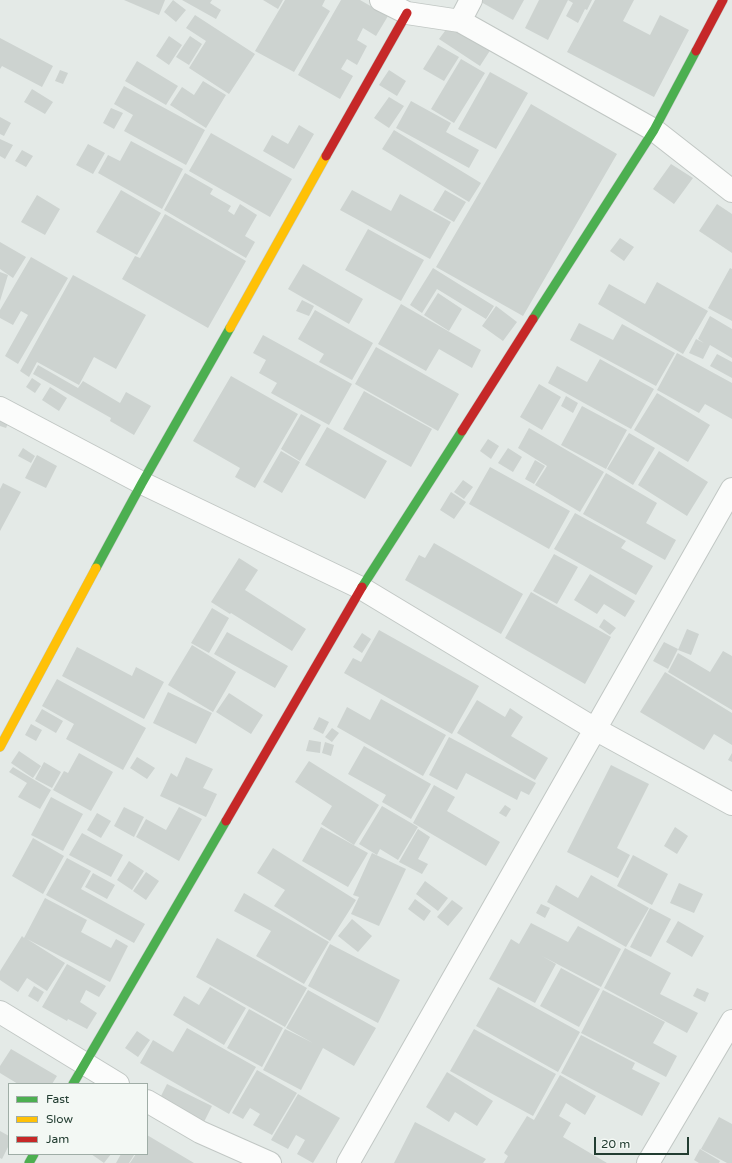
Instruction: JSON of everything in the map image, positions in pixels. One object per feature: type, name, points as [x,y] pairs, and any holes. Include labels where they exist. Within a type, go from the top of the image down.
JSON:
[{"type":"street","points":[[381,0],[407,13],[460,21],[654,130],[732,191]]},
{"type":"street","points":[[460,21],[471,0]]},
{"type":"street","points":[[74,1083],[361,588],[654,130],[723,0]]},
{"type":"street","points":[[0,747],[142,483],[407,13]]},
{"type":"street","points":[[0,408],[142,483],[361,588],[595,729],[732,804]]},
{"type":"street","points":[[348,1163],[732,489]]},
{"type":"street","points":[[0,1012],[116,1083]]},
{"type":"street","points":[[648,1163],[732,1021]]},
{"type":"street","points":[[148,1102],[200,1132],[270,1163]]},
{"type":"building","points":[[124,0],[165,0],[159,15]]},
{"type":"building","points":[[173,0],[186,10],[176,22],[164,12]]},
{"type":"building","points":[[182,0],[212,0],[210,3],[221,10],[216,19]]},
{"type":"building","points":[[263,0],[283,0],[278,9]]},
{"type":"building","points":[[285,0],[325,0],[322,6],[330,11],[294,72],[255,51]]},
{"type":"building","points":[[341,0],[360,0],[388,16],[376,36],[363,28],[357,40],[367,46],[357,65],[347,59],[341,69],[353,76],[340,99],[298,75]]},
{"type":"building","points":[[482,0],[524,0],[513,20],[481,2]]},
{"type":"building","points":[[539,0],[568,0],[548,40],[525,28]]},
{"type":"building","points":[[568,0],[592,0],[587,10],[585,9],[578,23],[566,16],[573,3]]},
{"type":"building","points":[[595,0],[634,0],[623,21],[650,35],[660,15],[689,30],[654,97],[567,52]]},
{"type":"building","points":[[195,15],[255,54],[229,94],[189,68],[206,41],[186,28]]},
{"type":"building","points":[[451,23],[491,49],[480,66],[439,39]]},
{"type":"building","points":[[169,36],[182,45],[169,65],[156,56]]},
{"type":"building","points":[[190,36],[202,44],[189,65],[176,57]]},
{"type":"building","points":[[0,38],[53,66],[42,87],[2,66],[0,69]]},
{"type":"building","points":[[438,45],[459,57],[444,81],[423,69]]},
{"type":"building","points":[[461,59],[485,73],[454,123],[431,109]]},
{"type":"building","points":[[137,61],[178,86],[166,105],[125,81]]},
{"type":"building","points":[[60,70],[68,73],[63,84],[55,81]]},
{"type":"building","points":[[389,70],[406,81],[397,96],[379,85]]},
{"type":"building","points":[[490,72],[528,93],[496,149],[458,129]]},
{"type":"building","points":[[203,81],[226,95],[206,128],[170,105],[182,87],[194,95]]},
{"type":"building","points":[[124,86],[205,130],[186,165],[124,131],[133,115],[114,104]]},
{"type":"building","points":[[32,89],[53,102],[45,114],[24,102]]},
{"type":"building","points":[[389,97],[404,106],[389,128],[374,118]]},
{"type":"building","points":[[411,101],[451,123],[446,132],[479,150],[469,168],[396,128]]},
{"type":"building","points":[[531,104],[617,154],[523,316],[436,267]]},
{"type":"building","points":[[111,108],[123,113],[114,129],[103,123]]},
{"type":"building","points":[[0,117],[11,123],[4,136],[0,134]]},
{"type":"building","points":[[299,125],[314,134],[294,169],[263,151],[272,135],[288,144]]},
{"type":"building","points":[[394,130],[481,183],[469,202],[382,149]]},
{"type":"building","points":[[211,133],[292,179],[270,217],[189,171]]},
{"type":"building","points":[[0,139],[13,145],[5,159],[0,156]]},
{"type":"building","points":[[131,141],[183,169],[162,209],[98,173],[108,155],[120,161]]},
{"type":"building","points":[[88,144],[105,153],[93,174],[76,165]]},
{"type":"building","points":[[22,150],[33,156],[26,167],[15,161]]},
{"type":"building","points":[[671,164],[693,178],[674,204],[653,189]]},
{"type":"building","points":[[185,173],[213,189],[210,194],[231,206],[228,211],[234,215],[240,204],[257,215],[245,236],[255,242],[246,258],[164,210]]},
{"type":"building","points":[[121,190],[161,213],[137,255],[96,232]]},
{"type":"building","points":[[352,190],[391,211],[400,194],[451,222],[430,259],[340,210]]},
{"type":"building","points":[[445,190],[466,202],[454,222],[433,210]]},
{"type":"building","points":[[37,195],[60,209],[45,235],[21,222]]},
{"type":"building","points":[[717,204],[732,214],[732,253],[699,231]]},
{"type":"building","points":[[165,214],[246,261],[208,328],[122,279],[135,256],[140,258]]},
{"type":"building","points":[[368,229],[424,260],[401,301],[345,270]]},
{"type":"building","points":[[620,238],[634,247],[624,261],[610,251]]},
{"type":"building","points":[[0,242],[26,257],[13,278],[0,269]]},
{"type":"building","points":[[31,257],[68,278],[18,364],[5,356],[28,315],[21,311],[13,325],[0,318],[0,310]]},
{"type":"building","points":[[303,264],[363,299],[349,324],[288,289]]},
{"type":"building","points":[[433,268],[494,306],[486,319],[437,289],[422,313],[410,305]]},
{"type":"building","points":[[730,268],[732,269],[732,321],[708,308]]},
{"type":"building","points":[[0,272],[8,275],[0,301]]},
{"type":"building","points":[[73,275],[146,315],[116,369],[94,357],[79,385],[37,362],[29,377],[20,371]]},
{"type":"building","points":[[657,282],[708,311],[683,354],[598,304],[609,284],[645,304]]},
{"type":"building","points":[[438,293],[462,309],[449,331],[424,315]]},
{"type":"building","points":[[302,300],[314,306],[309,316],[296,311]]},
{"type":"building","points":[[401,304],[481,350],[472,368],[439,349],[426,371],[378,344]]},
{"type":"building","points":[[496,306],[517,322],[503,341],[482,326]]},
{"type":"building","points":[[315,310],[373,343],[352,380],[319,362],[324,354],[298,339]]},
{"type":"building","points":[[710,316],[732,329],[732,358],[710,345],[703,359],[689,353],[696,339],[704,343],[698,339]]},
{"type":"building","points":[[579,323],[613,340],[622,324],[675,353],[656,386],[570,340]]},
{"type":"building","points":[[263,335],[352,384],[329,425],[271,393],[277,383],[259,373],[266,360],[253,353]]},
{"type":"building","points":[[376,347],[459,394],[438,431],[355,384]]},
{"type":"building","points":[[677,353],[732,383],[732,419],[705,404],[699,413],[657,390]]},
{"type":"building","points":[[717,354],[732,362],[732,378],[710,366]]},
{"type":"building","points":[[600,359],[654,389],[631,429],[548,383],[557,366],[587,382]]},
{"type":"building","points":[[38,365],[78,388],[83,381],[120,403],[126,392],[151,406],[134,435],[110,421],[111,418],[33,374]]},
{"type":"building","points":[[231,376],[298,414],[255,488],[235,477],[240,468],[193,441]]},
{"type":"building","points":[[32,378],[41,384],[35,393],[26,387]]},
{"type":"building","points":[[539,384],[561,397],[542,430],[520,417]]},
{"type":"building","points":[[50,387],[67,398],[59,411],[42,400]]},
{"type":"building","points":[[364,391],[432,429],[411,467],[343,429]]},
{"type":"building","points":[[657,393],[710,425],[688,462],[634,430]]},
{"type":"building","points":[[566,396],[578,403],[573,413],[561,406]]},
{"type":"building","points":[[582,406],[627,430],[606,469],[561,445]]},
{"type":"building","points":[[0,413],[11,417],[6,428],[0,426]]},
{"type":"building","points":[[301,414],[321,425],[300,461],[281,449]]},
{"type":"building","points":[[327,427],[387,461],[365,499],[305,465]]},
{"type":"building","points":[[529,428],[604,472],[580,512],[535,485],[547,466],[518,448]]},
{"type":"building","points":[[629,433],[655,448],[633,485],[607,469]]},
{"type":"building","points":[[488,439],[499,446],[491,459],[480,451]]},
{"type":"building","points":[[23,448],[35,456],[31,463],[18,456]]},
{"type":"building","points":[[508,448],[522,457],[513,472],[498,463]]},
{"type":"building","points":[[281,451],[300,462],[282,493],[263,482]]},
{"type":"building","points":[[659,451],[708,482],[687,516],[638,485]]},
{"type":"building","points":[[37,455],[57,466],[46,488],[25,478]]},
{"type":"building","points":[[535,460],[545,466],[534,484],[525,479]]},
{"type":"building","points":[[490,467],[570,511],[549,549],[469,504]]},
{"type":"building","points":[[606,473],[657,503],[646,523],[676,540],[665,560],[583,514]]},
{"type":"building","points":[[463,480],[473,487],[464,499],[454,492]]},
{"type":"building","points":[[3,483],[21,492],[0,531],[0,489]]},
{"type":"building","points":[[451,492],[466,502],[454,519],[440,510]]},
{"type":"building","points":[[575,513],[626,541],[621,548],[653,566],[636,595],[554,549]]},
{"type":"building","points":[[434,543],[523,594],[501,634],[405,580],[419,555],[425,558]]},
{"type":"building","points":[[554,554],[578,567],[557,604],[533,591]]},
{"type":"building","points":[[239,558],[258,570],[245,590],[306,629],[292,651],[211,602]]},
{"type":"building","points":[[590,574],[635,601],[625,617],[604,604],[597,614],[574,600]]},
{"type":"building","points":[[531,592],[611,637],[585,684],[505,638]]},
{"type":"building","points":[[212,608],[229,618],[209,653],[191,643]]},
{"type":"building","points":[[604,619],[616,628],[610,635],[599,627]]},
{"type":"building","points":[[687,629],[699,634],[691,655],[678,650]]},
{"type":"building","points":[[379,630],[479,686],[452,734],[344,673],[353,658],[361,662]]},
{"type":"building","points":[[227,632],[288,666],[275,688],[214,654]]},
{"type":"building","points":[[362,633],[371,639],[362,653],[353,647]]},
{"type":"building","points":[[664,642],[678,649],[668,669],[653,661]]},
{"type":"building","points":[[192,645],[236,672],[213,712],[168,685]]},
{"type":"building","points":[[77,647],[132,676],[136,667],[164,682],[144,719],[62,676]]},
{"type":"building","points":[[723,651],[732,656],[732,710],[668,672],[678,653],[710,672]]},
{"type":"building","points":[[665,672],[732,713],[732,745],[714,734],[704,750],[640,712]]},
{"type":"building","points":[[57,679],[146,728],[123,770],[66,739],[74,724],[42,706]]},
{"type":"building","points":[[168,692],[212,713],[196,744],[153,723]]},
{"type":"building","points":[[229,693],[263,715],[251,734],[216,712]]},
{"type":"building","points":[[381,699],[446,735],[423,776],[337,727],[347,707],[370,720]]},
{"type":"building","points":[[477,700],[505,717],[510,708],[523,717],[511,736],[548,758],[535,780],[457,733]]},
{"type":"building","points":[[42,709],[63,721],[56,733],[35,721]]},
{"type":"building","points":[[319,717],[329,722],[323,734],[313,729]]},
{"type":"building","points":[[31,724],[42,730],[36,741],[25,735]]},
{"type":"building","points":[[332,728],[339,733],[332,742],[325,737]]},
{"type":"building","points":[[449,737],[536,783],[529,795],[521,791],[517,800],[466,773],[457,790],[429,775]]},
{"type":"building","points":[[309,740],[321,742],[320,753],[306,751]]},
{"type":"building","points":[[325,742],[334,745],[331,756],[322,753]]},
{"type":"building","points":[[364,746],[431,784],[411,819],[382,802],[386,795],[348,774]]},
{"type":"building","points":[[19,751],[41,766],[33,778],[11,763]]},
{"type":"building","points":[[79,753],[113,772],[91,811],[53,790],[64,771],[68,773]]},
{"type":"building","points":[[732,753],[732,762],[728,760]]},
{"type":"building","points":[[137,757],[155,768],[147,779],[130,768]]},
{"type":"building","points":[[186,757],[213,769],[203,788],[217,794],[206,817],[160,796],[171,773],[177,777]]},
{"type":"building","points":[[309,761],[379,805],[354,845],[321,824],[332,806],[295,782]]},
{"type":"building","points":[[44,762],[61,772],[52,788],[35,779]]},
{"type":"building","points":[[611,765],[649,784],[617,848],[630,855],[618,878],[567,852]]},
{"type":"building","points":[[13,767],[51,790],[40,809],[18,797],[27,783],[9,772]]},
{"type":"building","points":[[434,785],[455,797],[447,811],[500,842],[486,866],[413,823]]},
{"type":"building","points":[[51,797],[83,814],[63,851],[31,835]]},
{"type":"building","points":[[505,805],[511,809],[506,817],[499,813]]},
{"type":"building","points":[[382,806],[418,827],[398,860],[380,849],[377,855],[359,844]]},
{"type":"building","points":[[124,807],[144,817],[134,837],[114,826]]},
{"type":"building","points":[[179,807],[202,819],[179,861],[136,837],[146,819],[166,830]]},
{"type":"building","points":[[97,813],[111,821],[101,838],[87,830]]},
{"type":"building","points":[[321,827],[368,853],[348,887],[302,861]]},
{"type":"building","points":[[675,827],[688,836],[677,854],[664,846]]},
{"type":"building","points":[[418,829],[430,837],[418,859],[428,864],[422,874],[399,862]]},
{"type":"building","points":[[82,833],[123,855],[111,877],[69,855]]},
{"type":"building","points":[[33,838],[64,856],[43,894],[12,876]]},
{"type":"building","points":[[273,848],[356,900],[330,941],[274,906],[285,890],[257,873]]},
{"type":"building","points":[[372,853],[406,869],[379,926],[351,914],[359,897],[353,895]]},
{"type":"building","points":[[633,855],[668,874],[652,905],[617,886]]},
{"type":"building","points":[[67,858],[91,871],[81,889],[145,924],[134,943],[46,895]]},
{"type":"building","points":[[129,861],[144,871],[132,890],[117,880]]},
{"type":"building","points":[[146,872],[159,881],[146,900],[133,891]]},
{"type":"building","points":[[93,873],[115,885],[107,899],[85,887]]},
{"type":"building","points":[[591,875],[649,908],[626,947],[547,902],[556,885],[578,898]]},
{"type":"building","points":[[425,881],[448,898],[438,911],[416,894]]},
{"type":"building","points":[[679,883],[703,894],[694,913],[670,903]]},
{"type":"building","points":[[244,893],[329,942],[304,984],[256,956],[271,931],[234,911]]},
{"type":"building","points":[[45,898],[87,920],[81,932],[111,948],[116,939],[128,946],[110,982],[27,939],[65,963],[47,991],[27,978],[18,992],[0,980],[0,971],[22,936],[24,938]]},
{"type":"building","points":[[415,899],[431,911],[424,921],[408,909]]},
{"type":"building","points":[[452,900],[463,908],[448,926],[437,917]]},
{"type":"building","points":[[541,904],[550,908],[545,918],[536,913]]},
{"type":"building","points":[[650,908],[671,919],[651,957],[630,947]]},
{"type":"building","points":[[352,919],[372,936],[358,952],[338,936]]},
{"type":"building","points":[[678,921],[704,936],[692,957],[666,942]]},
{"type":"building","points":[[531,923],[568,942],[578,926],[621,949],[601,987],[542,956],[556,964],[535,1003],[489,979],[511,939],[519,944]]},
{"type":"building","points":[[217,938],[307,988],[285,1027],[196,977]]},
{"type":"building","points":[[330,944],[400,980],[378,1023],[308,986]]},
{"type":"building","points":[[625,948],[671,973],[660,994],[698,1013],[687,1033],[604,988]]},
{"type":"building","points":[[67,964],[106,986],[99,997],[86,990],[80,1002],[97,1013],[87,1029],[68,1019],[67,1021],[42,1007]]},
{"type":"building","points":[[561,968],[600,989],[579,1027],[540,1006]]},
{"type":"building","points":[[34,986],[44,992],[38,1002],[28,996]]},
{"type":"building","points":[[210,987],[246,1008],[224,1045],[173,1015],[184,996],[199,1005]]},
{"type":"building","points":[[498,987],[580,1032],[558,1072],[476,1026]]},
{"type":"building","points":[[697,988],[709,993],[705,1002],[693,996]]},
{"type":"building","points":[[308,990],[376,1028],[354,1066],[323,1048],[301,1090],[263,1070],[285,1029],[313,1043],[286,1028]]},
{"type":"building","points":[[603,990],[665,1022],[653,1043],[677,1056],[666,1077],[581,1033]]},
{"type":"building","points":[[249,1009],[283,1028],[262,1067],[227,1048]]},
{"type":"building","points":[[187,1028],[256,1067],[229,1114],[140,1063],[153,1040],[173,1052]]},
{"type":"building","points":[[474,1029],[556,1074],[533,1116],[450,1071]]},
{"type":"building","points":[[137,1031],[150,1040],[138,1057],[125,1048]]},
{"type":"building","points":[[581,1035],[635,1063],[632,1069],[660,1083],[642,1116],[561,1073]]},
{"type":"building","points":[[11,1049],[57,1076],[53,1083],[16,1083],[0,1073],[0,1066]]},
{"type":"building","points":[[257,1070],[297,1093],[272,1135],[253,1125],[260,1114],[250,1108],[243,1119],[232,1113]]},
{"type":"building","points":[[447,1072],[493,1101],[477,1126],[455,1112],[449,1122],[426,1107]]},
{"type":"building","points":[[560,1075],[596,1096],[585,1115],[566,1103],[559,1116],[571,1123],[563,1137],[607,1163],[504,1163],[508,1156],[504,1153],[527,1116],[534,1120]]},
{"type":"building","points":[[167,1084],[212,1106],[204,1122],[159,1100]]},
{"type":"building","points":[[298,1094],[340,1118],[313,1163],[297,1154],[305,1140],[296,1135],[288,1149],[271,1140]]},
{"type":"building","points":[[719,1117],[732,1124],[732,1163],[727,1163],[701,1149]]},
{"type":"building","points":[[415,1122],[486,1159],[483,1163],[394,1163]]},
{"type":"building","points":[[0,1131],[8,1135],[8,1147],[2,1159],[0,1158]]},
{"type":"building","points":[[148,1136],[194,1163],[130,1163],[135,1155],[148,1155]]},
{"type":"building","points":[[700,1149],[720,1161],[719,1163],[699,1163],[694,1160]]},
{"type":"building","points":[[92,1155],[110,1155],[104,1163]]},
{"type":"building","points":[[120,1155],[134,1155],[129,1163],[116,1163]]},
{"type":"traffic: fast","points":[[533,319],[654,130],[696,51]]},
{"type":"traffic: fast","points":[[96,568],[142,483],[230,328]]},
{"type":"traffic: fast","points":[[362,587],[462,431]]},
{"type":"traffic: fast","points":[[74,1083],[226,821]]},
{"type":"traffic: fast","points":[[29,1163],[33,1155]]},
{"type":"traffic: slow","points":[[230,328],[326,156]]},
{"type":"traffic: slow","points":[[0,747],[96,568]]},
{"type":"traffic: jam","points":[[696,51],[723,0]]},
{"type":"traffic: jam","points":[[326,156],[407,13]]},
{"type":"traffic: jam","points":[[462,431],[533,319]]},
{"type":"traffic: jam","points":[[226,821],[362,587]]}]
